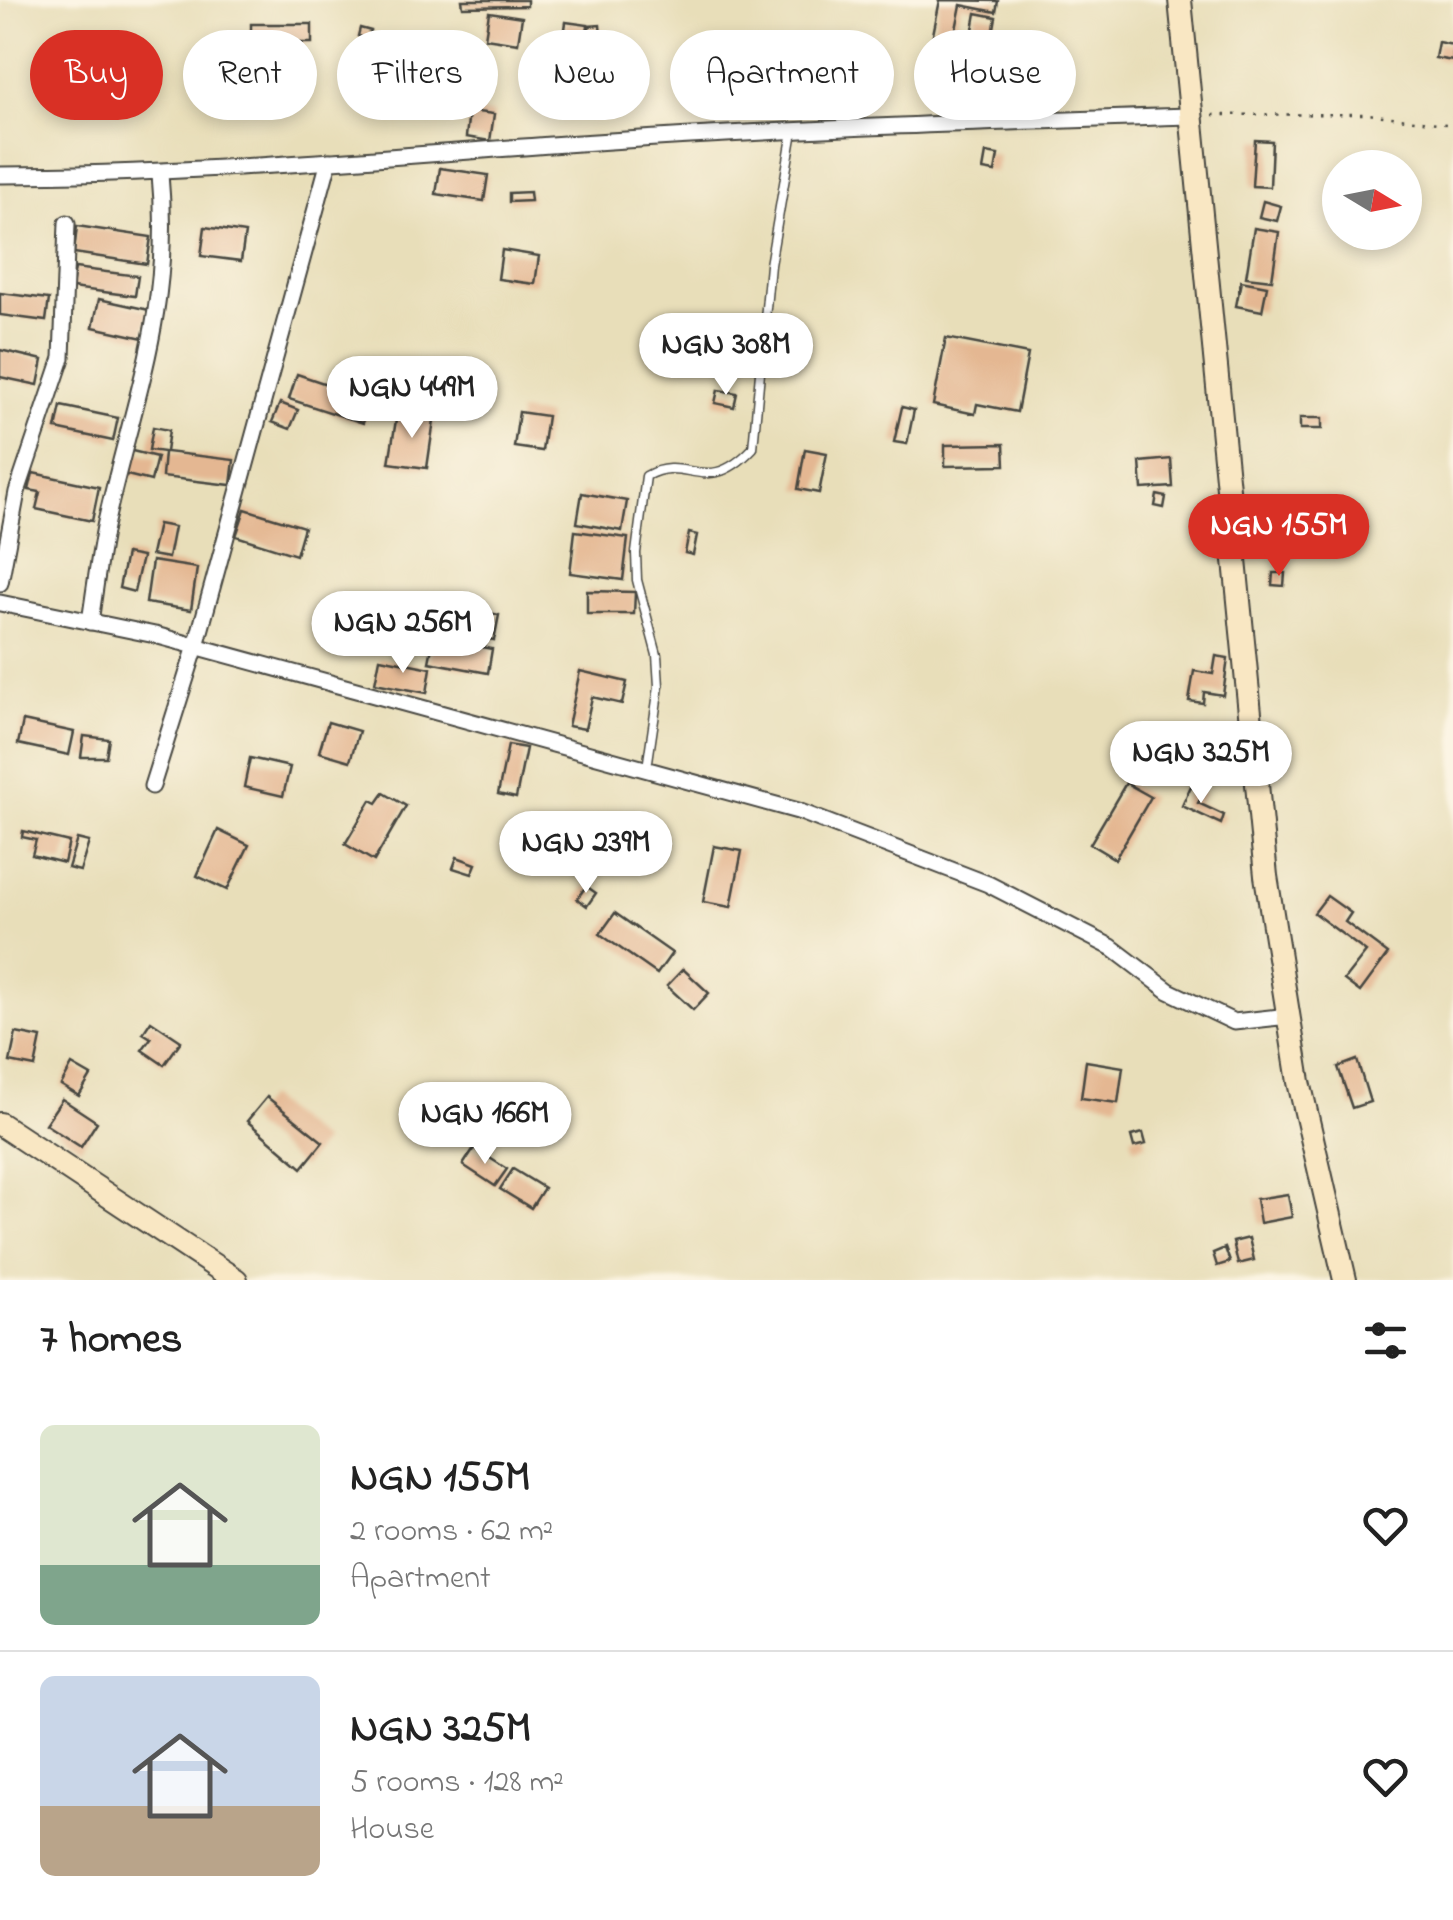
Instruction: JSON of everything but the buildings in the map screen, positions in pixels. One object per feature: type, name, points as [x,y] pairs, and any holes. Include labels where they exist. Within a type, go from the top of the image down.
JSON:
[{"type":"main road","points":[[1180,0],[1266,876],[1299,1082],[1345,1280]]},
{"type":"main road","points":[[0,1124],[236,1280]]},
{"type":"street","points":[[0,176],[160,174],[792,132],[1191,116]]},
{"type":"street","points":[[152,786],[196,646],[330,161]]},
{"type":"street","points":[[90,622],[106,524],[156,324],[165,226],[160,174]]},
{"type":"street","points":[[0,583],[17,492],[62,358],[67,223]]},
{"type":"street","points":[[0,603],[196,646],[798,812],[988,884],[1110,947],[1169,991],[1234,1022],[1289,1016]]},
{"type":"lane","points":[[647,770],[659,686],[657,655],[637,580],[636,553],[646,476],[661,468],[710,476],[735,467],[753,448],[770,266],[792,132]]},
{"type":"path","points":[[1191,116],[1368,114],[1453,125]]}]
